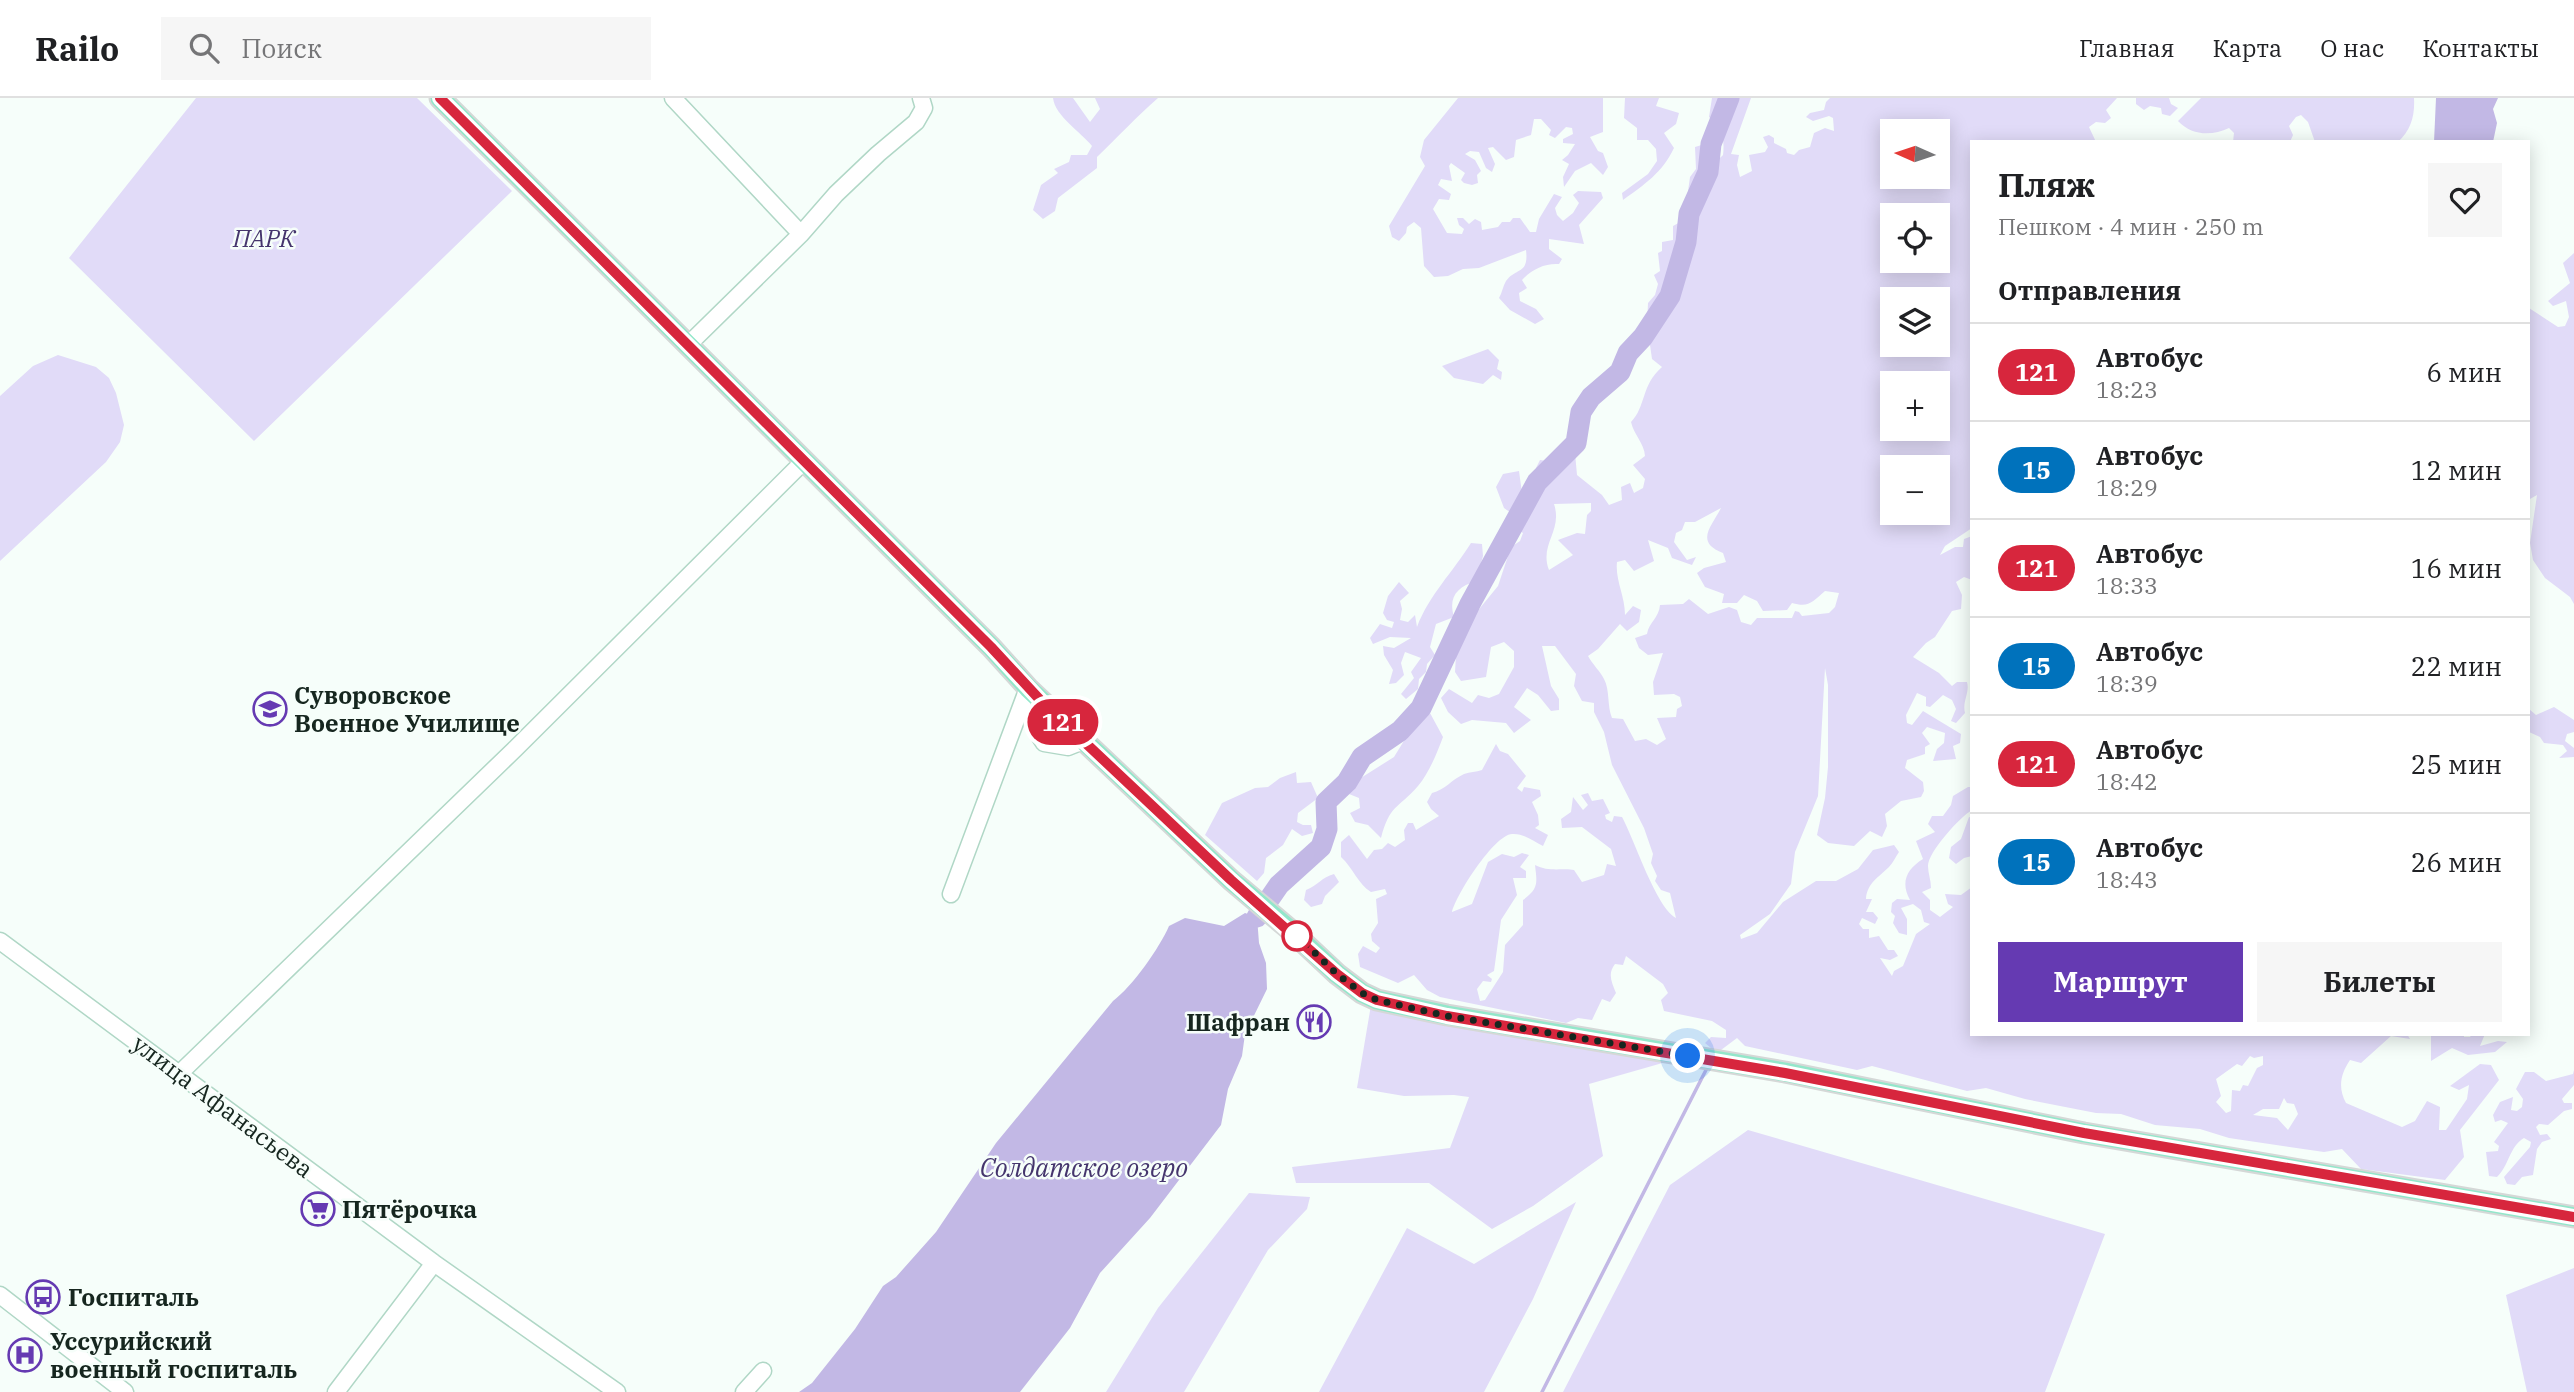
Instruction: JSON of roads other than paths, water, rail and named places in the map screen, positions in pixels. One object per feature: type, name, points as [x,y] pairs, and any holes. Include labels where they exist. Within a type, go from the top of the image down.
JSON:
[{"type":"main road","points":[[440,98],[991,647],[1035,695],[1231,880],[1362,993],[1377,1000],[1447,1016],[1785,1073],[2098,1135],[2574,1217]]},
{"type":"street","points":[[673,98],[801,234]]},
{"type":"street","points":[[689,344],[801,234],[836,194],[916,122],[924,108],[921,98]]},
{"type":"street","points":[[180,1073],[516,748],[804,461]]},
{"type":"street","points":[[1035,695],[1037,733],[1044,743],[1068,747],[1083,741]]},
{"type":"street","points":[[951,894],[1035,695]]},
{"type":"street","name":"улица Афанасьева","points":[[0,941],[434,1263],[617,1392]]},
{"type":"street","points":[[336,1392],[434,1263]]},
{"type":"street","points":[[0,1295],[125,1392]]},
{"type":"street","points":[[744,1392],[763,1371]]},
{"type":"water","points":[[2436,98],[2498,98],[2493,109],[2497,123],[2493,140],[2434,140]]},
{"type":"water","name":"Солдатское озеро","points":[[1245,913],[1257,917],[1259,943],[1266,963],[1267,989],[1245,1034],[1242,1056],[1228,1089],[1221,1125],[1150,1218],[1100,1273],[1070,1328],[1020,1392],[799,1392],[812,1383],[855,1329],[883,1286],[896,1277],[936,1232],[996,1143],[1113,1001],[1137,977],[1169,926],[1185,918],[1224,926]]},
{"type":"waterway","points":[[1257,917],[1279,885],[1321,847],[1327,829],[1326,802],[1347,782],[1362,757],[1400,731],[1421,708],[1470,604],[1537,482],[1576,443],[1581,412],[1591,397],[1620,372],[1628,353],[1643,337],[1670,296],[1686,242],[1689,214],[1708,172],[1711,144],[1729,98]]},
{"type":"waterway","points":[[1542,1392],[1707,1068]]},
{"type":"place","name":"Суворовское Военное Училище","points":[[270,709]]},
{"type":"place","name":"Шафран","points":[[1314,1022]]},
{"type":"place","name":"Пятёрочка","points":[[318,1209]]},
{"type":"place","name":"Госпиталь","points":[[43,1297]]},
{"type":"place","name":"Уссурийский военный госпиталь","points":[[25,1355]]},
{"type":"park label","name":"ПАРК","points":[[264,238]]}]
